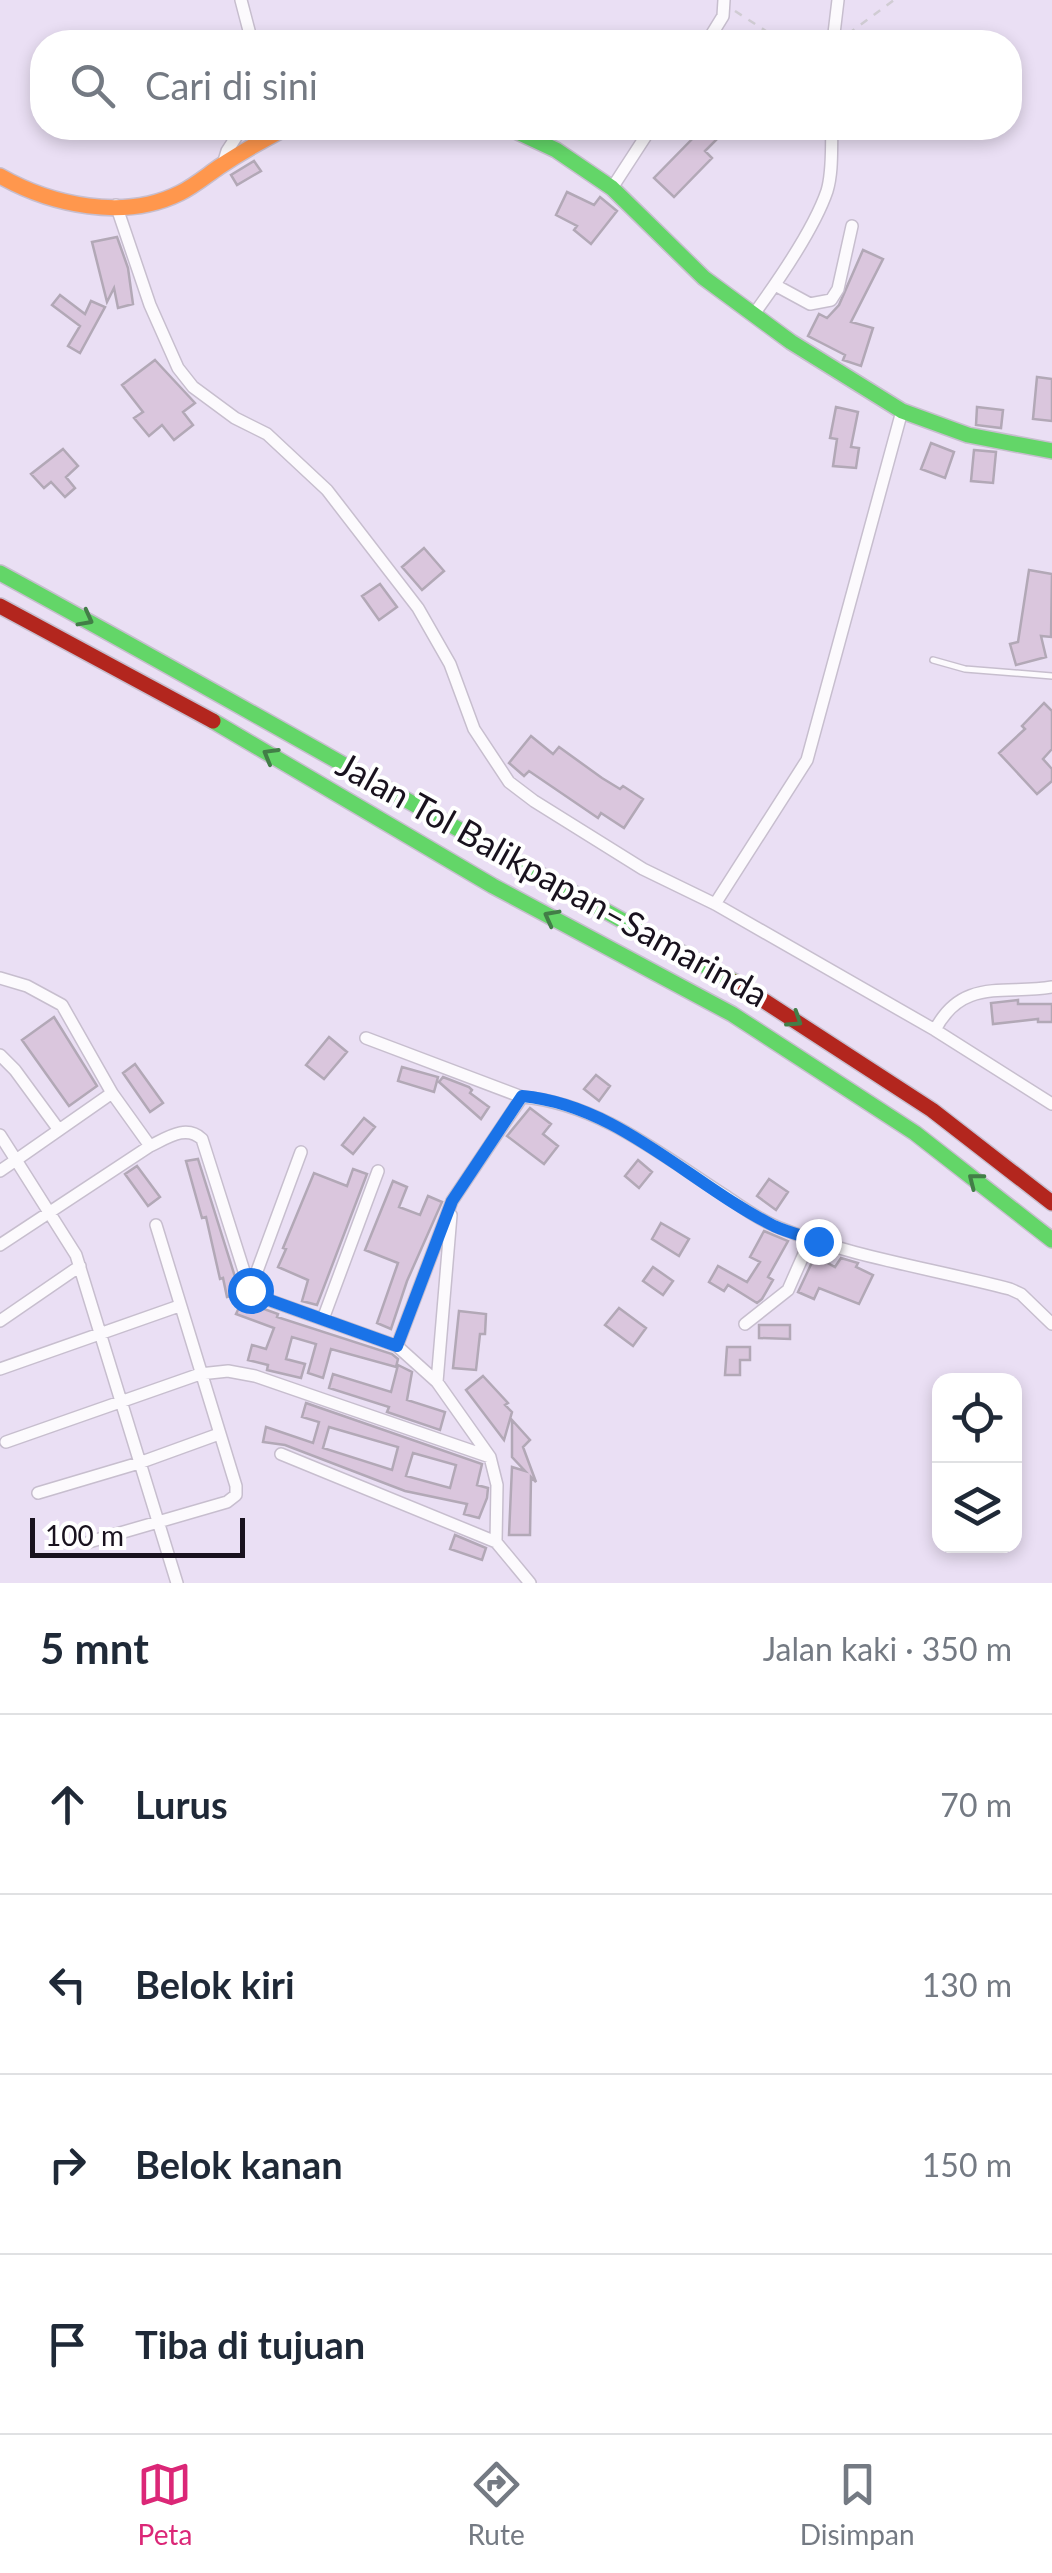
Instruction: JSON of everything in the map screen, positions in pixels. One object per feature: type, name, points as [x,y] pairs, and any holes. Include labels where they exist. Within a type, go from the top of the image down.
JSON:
[{"type":"main road","points":[[0,176],[18,188],[57,198],[116,205],[172,196],[265,140]]},
{"type":"main road","points":[[535,140],[612,188],[667,244],[791,342],[902,412],[968,435],[1052,451]]},
{"type":"main road","name":"Jalan Tol Balikpapan–Samarinda","points":[[0,573],[239,702],[508,860],[748,989],[932,1110],[1052,1203]]},
{"type":"main road","name":"Jalan Tol Balikpapan–Samarinda","points":[[0,606],[225,728],[493,886],[732,1014],[915,1133],[1052,1240]]},
{"type":"street","points":[[241,0],[249,30]]},
{"type":"street","points":[[835,30],[838,0]]},
{"type":"street","points":[[715,30],[724,4]]},
{"type":"street","points":[[223,164],[234,140]]},
{"type":"street","points":[[612,188],[643,140]]},
{"type":"street","points":[[754,314],[775,286],[828,188],[831,140]]},
{"type":"street","points":[[116,205],[155,319],[178,368],[193,387],[235,418],[267,434],[327,490],[418,608],[450,664],[474,730],[509,782],[644,869],[715,904],[934,1030],[1052,1104]]},
{"type":"street","points":[[775,286],[810,304],[831,300],[838,289],[852,226]]},
{"type":"street","points":[[715,904],[806,760],[902,412]]},
{"type":"street","points":[[0,978],[27,986],[62,1005],[112,1093],[150,1146]]},
{"type":"street","points":[[934,1030],[941,1017],[986,990],[1052,987]]},
{"type":"street","points":[[366,1038],[522,1096],[558,1103],[614,1125],[776,1227],[1010,1288],[1052,1324]]},
{"type":"street","points":[[0,1055],[16,1070],[59,1130]]},
{"type":"street","points":[[0,1171],[112,1093]]},
{"type":"street","points":[[397,1346],[452,1201],[522,1096]]},
{"type":"street","points":[[0,1245],[150,1146],[186,1131],[202,1139],[250,1290],[397,1346],[437,1382],[490,1457],[496,1485],[496,1542]]},
{"type":"street","points":[[0,1135],[69,1241],[80,1266],[177,1583]]},
{"type":"street","points":[[250,1290],[301,1152]]},
{"type":"street","points":[[323,1319],[378,1171]]},
{"type":"street","points":[[437,1382],[452,1201]]},
{"type":"street","points":[[89,1542],[227,1502],[236,1495],[156,1225]]},
{"type":"street","points":[[745,1324],[788,1290],[811,1238]]},
{"type":"street","points":[[0,1320],[80,1266]]},
{"type":"street","points":[[0,1369],[178,1306]]},
{"type":"street","points":[[6,1442],[200,1374],[228,1371],[254,1376],[490,1457]]},
{"type":"street","points":[[38,1493],[140,1464],[219,1434]]},
{"type":"street","points":[[281,1454],[496,1542],[530,1583]]},
{"type":"lane","points":[[933,660],[965,669],[1052,676]]},
{"type":"path","points":[[853,30],[894,0]]},
{"type":"path","points":[[724,4],[765,30]]},
{"type":"building","points":[[691,140],[716,140],[705,151],[712,158],[674,197],[654,178]]},
{"type":"building","points":[[254,161],[261,171],[237,185],[231,175]]},
{"type":"building","points":[[567,192],[594,205],[600,197],[617,211],[591,244],[574,230],[577,226],[556,215]]},
{"type":"building","points":[[117,237],[128,268],[133,304],[118,308],[114,288],[107,302],[92,242]]},
{"type":"building","points":[[863,250],[883,259],[851,322],[873,328],[861,366],[843,360],[845,355],[808,336],[819,314],[827,318],[839,305]]},
{"type":"building","points":[[60,295],[85,314],[91,301],[105,307],[80,353],[68,346],[80,326],[52,305]]},
{"type":"building","points":[[155,360],[195,403],[183,412],[193,425],[174,440],[162,425],[149,436],[134,418],[143,412],[122,385]]},
{"type":"building","points":[[1037,377],[1052,379],[1052,421],[1033,419]]},
{"type":"building","points":[[836,407],[858,412],[851,447],[859,448],[856,468],[833,466],[837,439],[830,438]]},
{"type":"building","points":[[977,407],[1003,410],[1001,428],[976,425]]},
{"type":"building","points":[[931,443],[954,452],[945,478],[921,469]]},
{"type":"building","points":[[63,449],[78,466],[66,477],[75,488],[65,497],[51,482],[44,488],[31,474]]},
{"type":"building","points":[[974,450],[996,452],[993,483],[971,481]]},
{"type":"building","points":[[424,548],[444,571],[422,590],[402,567]]},
{"type":"building","points":[[1029,570],[1052,574],[1051,637],[1041,636],[1046,657],[1016,665],[1010,644],[1018,642]]},
{"type":"building","points":[[380,584],[397,607],[379,620],[362,596]]},
{"type":"building","points":[[1044,703],[1052,711],[1052,749],[1043,759],[1052,769],[1052,781],[1037,794],[999,753],[1025,729],[1022,726]]},
{"type":"building","points":[[531,736],[553,754],[559,747],[602,778],[643,799],[624,828],[601,813],[598,818],[529,771],[524,776],[509,763]]},
{"type":"building","points":[[1018,1000],[1018,1004],[1052,1004],[1052,1022],[1038,1019],[993,1024],[991,1003]]},
{"type":"building","points":[[54,1017],[97,1086],[69,1106],[22,1040]]},
{"type":"building","points":[[329,1037],[347,1052],[324,1079],[306,1065]]},
{"type":"building","points":[[135,1064],[163,1103],[150,1112],[123,1073]]},
{"type":"building","points":[[402,1067],[438,1077],[434,1092],[398,1081]]},
{"type":"building","points":[[596,1075],[610,1086],[599,1101],[584,1089]]},
{"type":"building","points":[[443,1077],[469,1087],[470,1093],[489,1107],[481,1119],[439,1082]]},
{"type":"building","points":[[530,1108],[551,1124],[543,1134],[558,1146],[544,1164],[507,1136]]},
{"type":"building","points":[[364,1118],[375,1127],[353,1154],[342,1145]]},
{"type":"building","points":[[198,1159],[242,1294],[227,1297],[223,1278],[220,1279],[206,1217],[202,1218],[186,1161]]},
{"type":"building","points":[[638,1160],[652,1172],[639,1188],[625,1176]]},
{"type":"building","points":[[137,1166],[160,1197],[148,1206],[125,1174]]},
{"type":"building","points":[[353,1169],[367,1174],[317,1305],[302,1301],[308,1280],[278,1267],[286,1249],[283,1248],[314,1173],[347,1186]]},
{"type":"building","points":[[769,1179],[788,1192],[776,1210],[757,1196]]},
{"type":"building","points":[[393,1181],[407,1187],[399,1207],[420,1215],[428,1196],[442,1202],[407,1281],[391,1329],[377,1323],[398,1263],[365,1250]]},
{"type":"building","points":[[661,1223],[689,1239],[679,1256],[652,1239]]},
{"type":"building","points":[[764,1231],[788,1241],[768,1277],[773,1280],[762,1299],[757,1303],[728,1285],[724,1291],[709,1282],[718,1266],[747,1282],[760,1262],[750,1257]]},
{"type":"building","points":[[815,1256],[835,1267],[841,1258],[858,1263],[856,1267],[873,1275],[859,1304],[819,1288],[814,1299],[798,1292]]},
{"type":"building","points":[[653,1267],[673,1281],[663,1295],[643,1281]]},
{"type":"building","points":[[242,1301],[278,1314],[277,1317],[392,1354],[398,1359],[396,1367],[331,1349],[323,1378],[308,1373],[316,1344],[292,1337],[286,1359],[305,1364],[301,1378],[267,1370],[268,1365],[248,1360],[252,1345],[266,1349],[274,1328],[236,1314]]},
{"type":"building","points":[[619,1308],[646,1328],[633,1346],[605,1325]]},
{"type":"building","points":[[459,1311],[486,1314],[476,1370],[453,1368]]},
{"type":"building","points":[[759,1325],[790,1325],[790,1339],[759,1338]]},
{"type":"building","points":[[727,1347],[750,1347],[750,1360],[740,1360],[740,1375],[725,1375]]},
{"type":"building","points":[[398,1365],[412,1372],[407,1400],[445,1412],[440,1430],[387,1412],[389,1407],[329,1388],[333,1374],[391,1392]]},
{"type":"building","points":[[483,1376],[512,1412],[504,1440],[466,1390]]},
{"type":"building","points":[[306,1403],[482,1464],[477,1485],[488,1488],[479,1518],[464,1514],[467,1504],[405,1491],[285,1445],[263,1442],[266,1427],[313,1443],[319,1422],[302,1417]],"holes":[[[329,1427],[398,1447],[392,1470],[323,1448]],[[413,1453],[456,1465],[450,1488],[406,1476]]]},
{"type":"building","points":[[512,1420],[530,1440],[523,1447],[536,1482],[531,1477],[530,1535],[509,1535],[512,1467],[525,1471],[512,1457]]},
{"type":"building","points":[[455,1535],[486,1548],[482,1560],[450,1549]]},
{"type":"traffic: fast","points":[[535,140],[612,188],[704,278],[791,342],[902,411],[968,435],[1052,451]]},
{"type":"traffic: fast","points":[[0,573],[735,982]]},
{"type":"traffic: fast","points":[[213,721],[493,886],[732,1014],[915,1133],[1052,1240]]},
{"type":"traffic: slow","points":[[0,176],[65,202],[112,208],[135,206],[180,193],[265,140]]},
{"type":"traffic: jam","points":[[0,606],[213,721]]},
{"type":"traffic: jam","points":[[735,982],[932,1110],[1052,1203]]},
{"type":"route","points":[[250,1290],[397,1346],[452,1201],[522,1096],[575,1108],[614,1125],[776,1227],[818,1241]]}]
